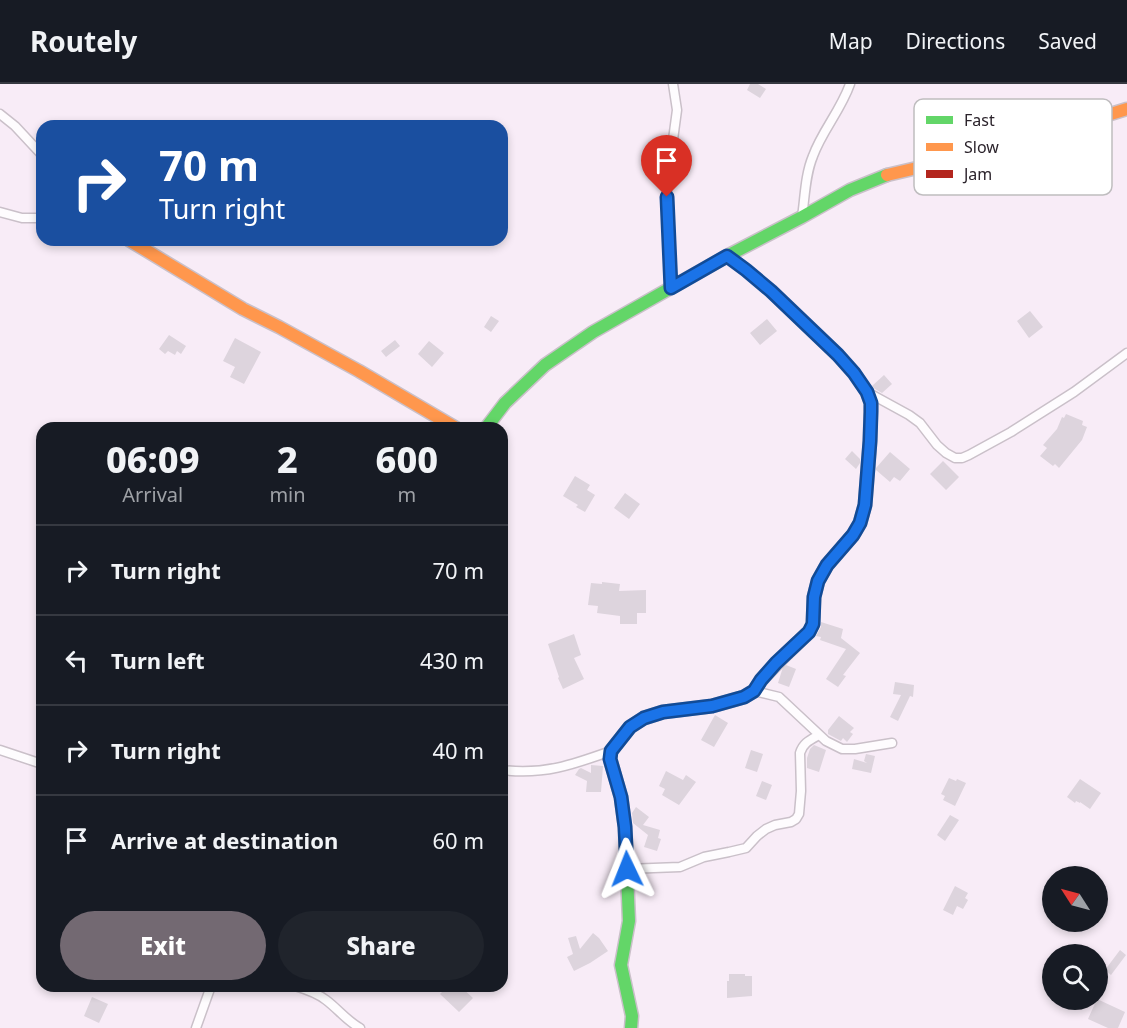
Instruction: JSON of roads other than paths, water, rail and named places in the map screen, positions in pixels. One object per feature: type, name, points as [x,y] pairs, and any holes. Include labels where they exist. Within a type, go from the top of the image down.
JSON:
[{"type":"street","points":[[671,288],[667,209],[668,175],[676,110],[673,84]]},
{"type":"street","points":[[802,217],[812,157],[850,84]]},
{"type":"street","points":[[1112,114],[1127,109]]},
{"type":"street","points":[[0,114],[36,149]]},
{"type":"street","points":[[491,422],[505,403],[545,365],[593,332],[850,190],[877,178],[914,168]]},
{"type":"street","points":[[0,212],[22,219],[36,218]]},
{"type":"street","points":[[139,246],[243,309],[359,371],[446,422]]},
{"type":"street","points":[[631,1028],[632,1016],[621,965],[629,907],[625,827],[621,797],[610,759],[611,751],[630,727],[644,718],[663,712],[712,706],[744,697],[754,691],[776,663],[809,632],[813,624],[814,597],[818,581],[827,565],[853,535],[860,523],[867,491],[871,403],[867,392],[838,355],[771,291],[727,256]]},
{"type":"street","points":[[867,392],[909,415],[920,423],[946,453],[954,458],[962,458],[1011,432],[1074,392],[1127,353]]},
{"type":"street","points":[[754,691],[778,697],[826,741],[842,749],[892,743]]},
{"type":"street","points":[[627,869],[680,867],[704,856],[746,848],[766,830],[796,819],[799,814],[801,791],[800,753],[806,742],[819,735]]},
{"type":"street","points":[[0,750],[36,762]]},
{"type":"street","points":[[508,770],[539,772],[569,766],[611,751]]},
{"type":"street","points":[[196,1028],[208,992]]},
{"type":"street","points":[[311,992],[326,999],[352,1024],[360,1028]]}]
